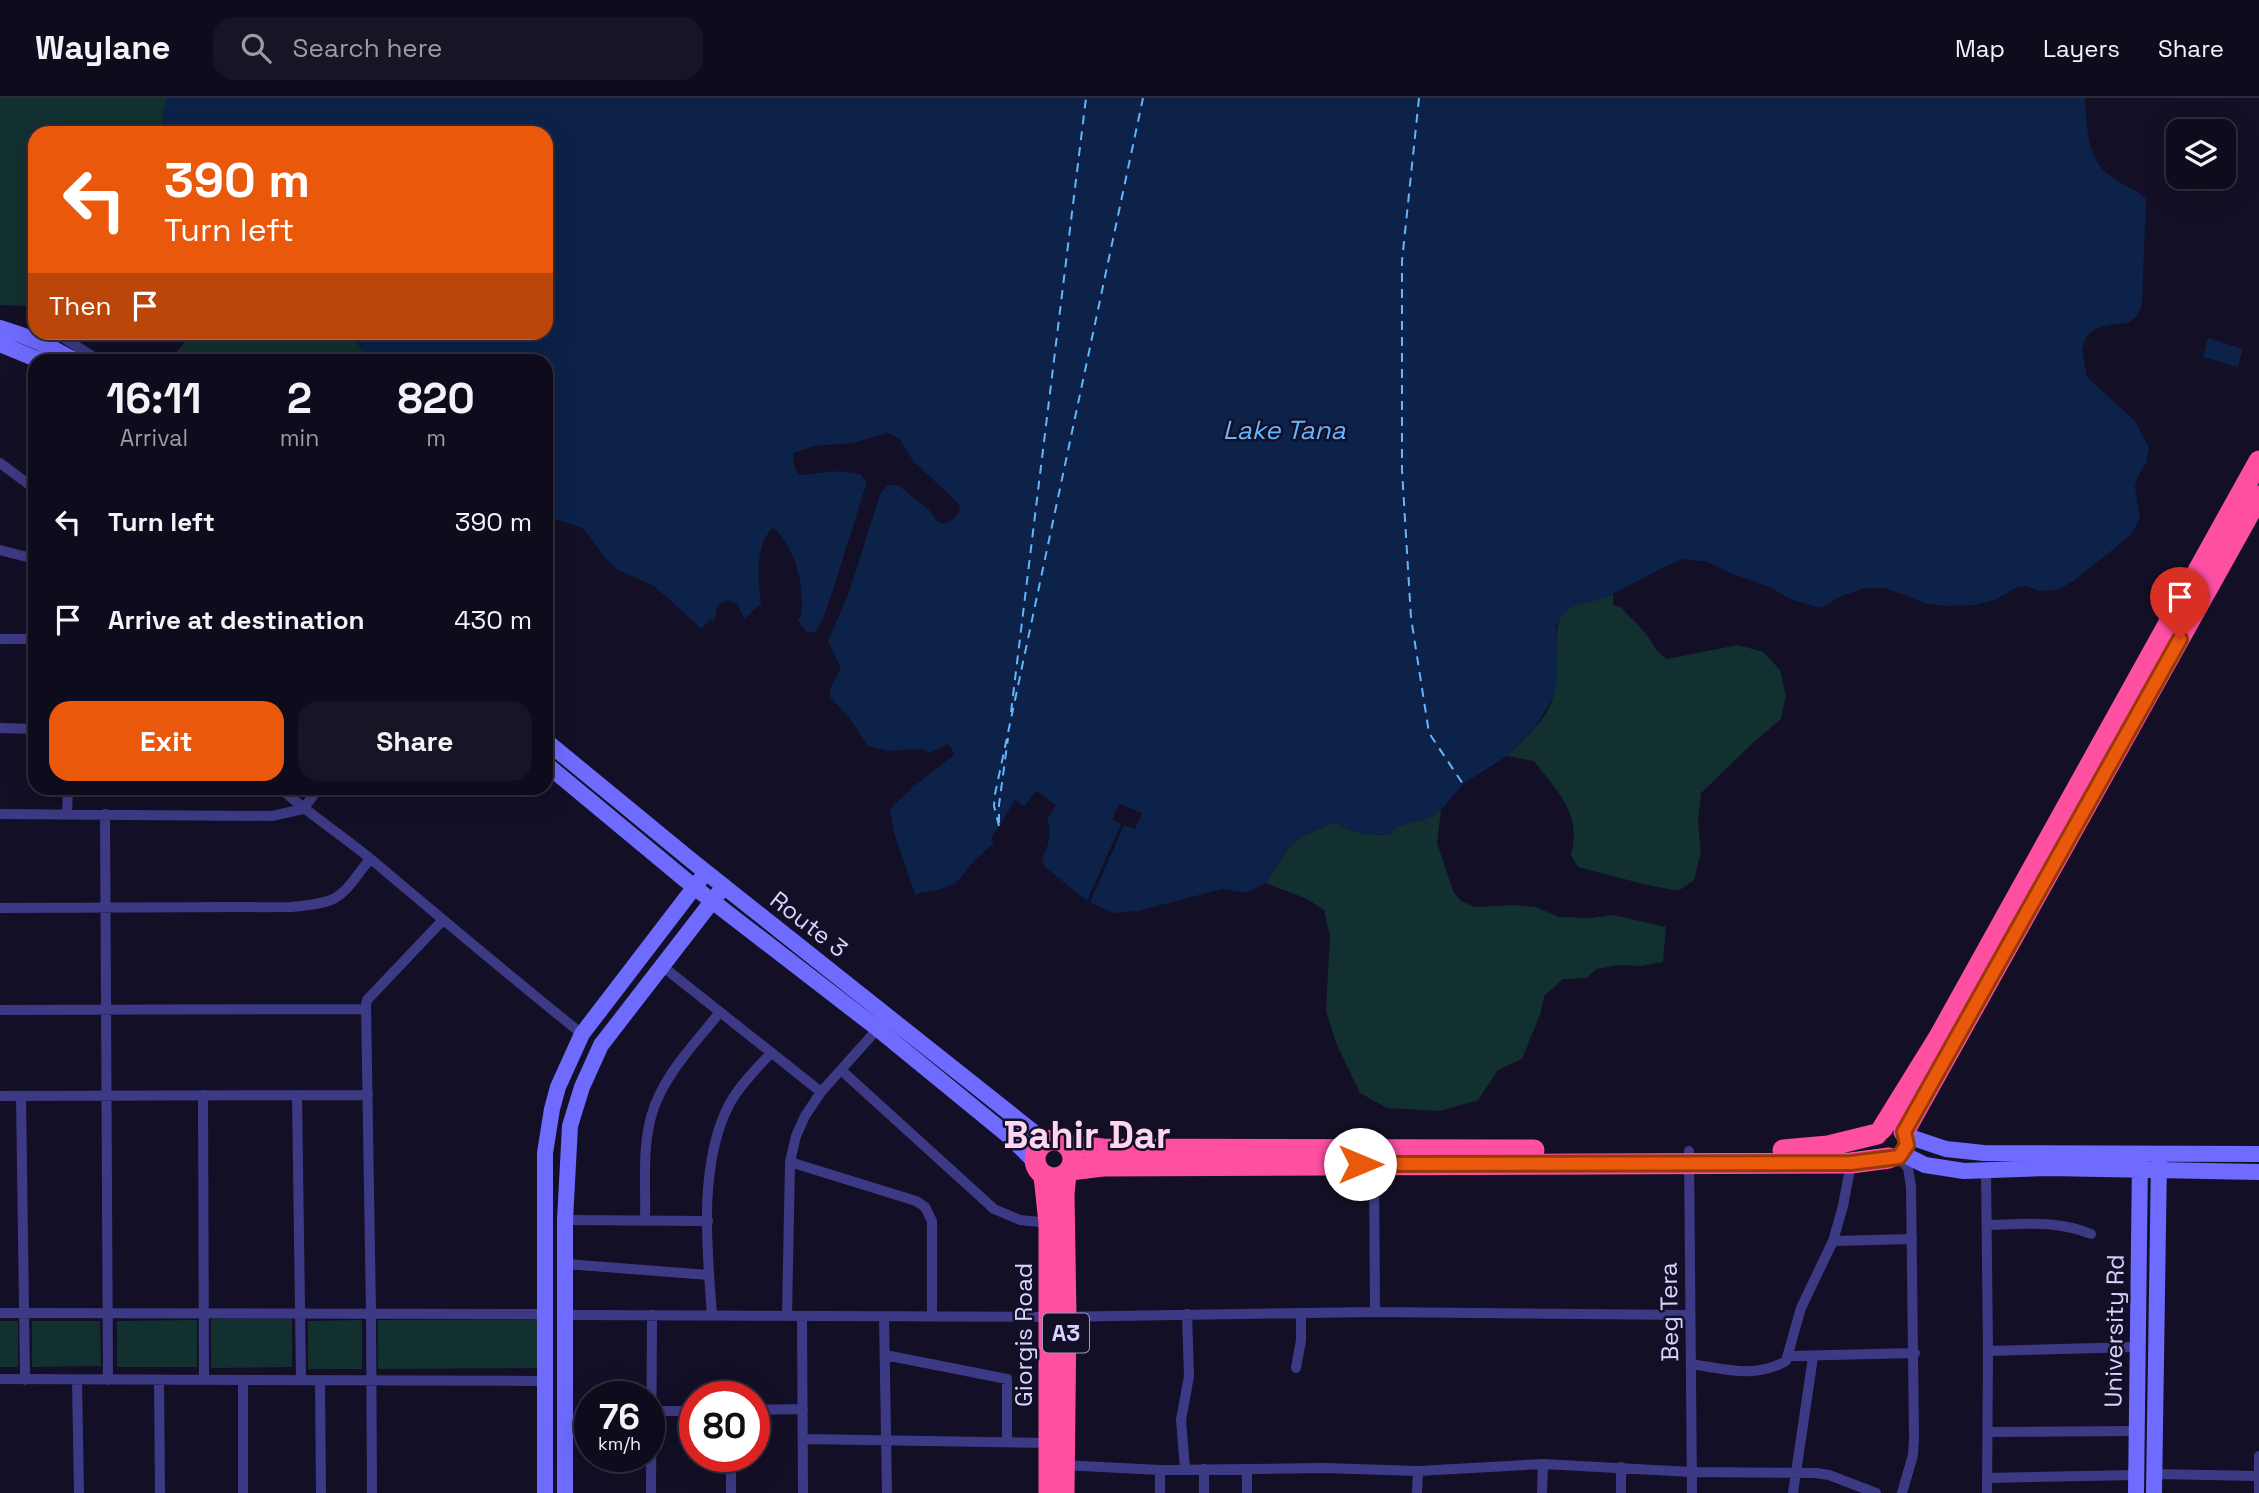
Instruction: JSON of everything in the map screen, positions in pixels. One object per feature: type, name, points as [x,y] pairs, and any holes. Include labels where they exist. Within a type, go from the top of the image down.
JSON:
[{"type":"highway","points":[[1900,1147],[1878,1152],[1875,1140],[1939,1037],[2259,461]]},
{"type":"highway","points":[[1161,1158],[1067,1145],[1055,1140],[1045,1142],[1037,1150],[1040,1169],[1056,1178],[1068,1172],[1161,1158],[1689,1157],[1851,1163],[1900,1147],[2259,496]]},
{"type":"highway","points":[[1689,1157],[1844,1143],[1894,1126],[1900,1147]]},
{"type":"highway","name":"A3","points":[[1067,1145],[1073,1160],[1068,1172]]},
{"type":"highway","name":"Giorgis Road","points":[[1040,1169],[1049,1223],[1058,1317]]},
{"type":"highway","name":"Giorgis Road","points":[[1064,1493],[1057,1465],[1056,1443],[1058,1317],[1064,1194],[1068,1172]]},
{"type":"highway","name":"Giorgis Road","points":[[1049,1493],[1057,1465]]},
{"type":"street","points":[[0,328],[28,335]]},
{"type":"street","points":[[38,340],[64,354]]},
{"type":"street","points":[[67,340],[90,354]]},
{"type":"street","points":[[0,344],[28,355]]},
{"type":"street","points":[[0,463],[28,484]]},
{"type":"street","points":[[0,550],[28,557]]},
{"type":"street","points":[[0,639],[28,639]]},
{"type":"street","points":[[0,728],[28,729]]},
{"type":"street","name":"Route 3","points":[[553,747],[724,886],[883,1022],[1045,1142]]},
{"type":"street","points":[[553,771],[694,887],[883,1022],[1010,1137],[1040,1169]]},
{"type":"street","points":[[67,813],[68,795]]},
{"type":"street","points":[[289,795],[582,1034],[601,1045]]},
{"type":"street","points":[[0,814],[272,816],[303,808],[313,795]]},
{"type":"street","points":[[105,814],[108,1380]]},
{"type":"street","points":[[0,908],[291,907],[323,904],[345,892],[370,859]]},
{"type":"street","points":[[545,1493],[545,1153],[552,1109],[569,1059],[582,1034],[706,872]]},
{"type":"street","points":[[565,1493],[565,1220],[570,1126],[582,1087],[601,1045],[724,886]]},
{"type":"street","points":[[372,1493],[365,1009],[368,1000],[442,921]]},
{"type":"street","points":[[645,952],[821,1092]]},
{"type":"street","points":[[0,1010],[365,1009]]},
{"type":"street","points":[[645,1221],[647,1149],[651,1118],[673,1070],[720,1013]]},
{"type":"street","points":[[787,1316],[790,1162],[796,1136],[821,1092],[883,1022]]},
{"type":"street","points":[[712,1315],[708,1222],[712,1157],[719,1128],[731,1101],[771,1053]]},
{"type":"street","points":[[841,1070],[995,1209],[1020,1220],[1049,1223]]},
{"type":"street","points":[[203,1095],[204,1380]]},
{"type":"street","points":[[297,1095],[301,1380]]},
{"type":"street","points":[[0,1096],[368,1095]]},
{"type":"street","points":[[21,1096],[25,1380]]},
{"type":"street","points":[[1900,1147],[2140,1161],[2259,1154]]},
{"type":"street","points":[[1900,1147],[1925,1165],[1942,1169],[1986,1170],[2140,1161]]},
{"type":"street","points":[[1900,1147],[1910,1178],[1915,1353],[1913,1455],[1902,1493]]},
{"type":"street","points":[[1984,1153],[1987,1225],[1987,1493]]},
{"type":"street","name":"Beg Tera","points":[[1689,1157],[1692,1493]]},
{"type":"street","points":[[1365,1159],[1375,1312]]},
{"type":"street","name":"University Rd","points":[[2136,1493],[2140,1161]]},
{"type":"street","points":[[2159,1161],[2259,1172]]},
{"type":"street","name":"University Rd","points":[[2154,1493],[2159,1161]]},
{"type":"street","points":[[790,1162],[916,1201],[925,1207],[932,1221],[932,1316]]},
{"type":"street","points":[[1691,1364],[1745,1373],[1777,1367],[1786,1361],[1801,1308],[1833,1241],[1851,1163]]},
{"type":"street","points":[[544,1220],[708,1222]]},
{"type":"street","points":[[1987,1225],[2051,1223],[2091,1234]]},
{"type":"street","points":[[1833,1241],[1912,1239]]},
{"type":"street","points":[[566,1264],[709,1275]]},
{"type":"street","points":[[0,1313],[1058,1317],[1375,1312],[1690,1315]]},
{"type":"street","points":[[1185,1469],[1181,1420],[1189,1376],[1187,1314]]},
{"type":"street","points":[[1296,1368],[1301,1340],[1301,1314]]},
{"type":"street","points":[[652,1315],[652,1381]]},
{"type":"street","points":[[802,1316],[803,1493]]},
{"type":"street","points":[[884,1316],[887,1493]]},
{"type":"street","points":[[1988,1351],[2136,1347]]},
{"type":"street","points":[[1789,1356],[1915,1353]]},
{"type":"street","points":[[885,1355],[1007,1379],[1007,1442]]},
{"type":"street","points":[[1793,1493],[1813,1357]]},
{"type":"street","points":[[0,1379],[566,1381]]},
{"type":"street","points":[[77,1380],[79,1493]]},
{"type":"street","points":[[159,1380],[160,1493]]},
{"type":"street","points":[[243,1380],[243,1493]]},
{"type":"street","points":[[320,1380],[321,1493]]},
{"type":"street","points":[[770,1410],[803,1409]]},
{"type":"street","points":[[1987,1432],[2135,1431]]},
{"type":"street","points":[[804,1439],[1056,1443]]},
{"type":"street","points":[[545,1447],[565,1447]]},
{"type":"street","points":[[2259,1456],[2259,1493]]},
{"type":"street","points":[[1057,1465],[1160,1470],[1418,1471],[1543,1464],[1691,1472],[1823,1473],[1874,1493]]},
{"type":"street","points":[[1542,1493],[1543,1464]]},
{"type":"street","points":[[1621,1467],[1621,1493]]},
{"type":"street","points":[[1204,1469],[1204,1493]]},
{"type":"street","points":[[1247,1469],[1247,1493]]},
{"type":"street","points":[[1160,1470],[1160,1493]]},
{"type":"street","points":[[1417,1493],[1418,1471]]},
{"type":"street","points":[[651,1472],[651,1493]]},
{"type":"street","points":[[731,1472],[731,1493]]},
{"type":"street","points":[[1987,1478],[2154,1474],[2259,1476]]},
{"type":"green space","points":[[0,98],[167,98],[161,126],[28,126],[28,305],[0,305]]},
{"type":"green space","points":[[186,340],[354,340],[366,354],[176,354]]},
{"type":"green space","points":[[1613,594],[1613,605],[1621,607],[1667,659],[1738,645],[1763,652],[1780,670],[1786,696],[1781,719],[1701,793],[1698,822],[1701,852],[1694,880],[1678,891],[1578,867],[1571,855],[1574,840],[1570,815],[1559,793],[1534,761],[1507,756],[1540,722],[1550,706],[1555,689],[1559,619],[1567,609]]},
{"type":"green space","points":[[1441,810],[1437,843],[1453,891],[1461,901],[1475,907],[1536,907],[1559,917],[1592,918],[1613,915],[1666,927],[1663,962],[1642,966],[1618,965],[1597,969],[1586,978],[1563,979],[1544,996],[1541,1012],[1522,1059],[1498,1070],[1478,1100],[1440,1111],[1387,1108],[1360,1093],[1336,1043],[1326,1011],[1330,936],[1324,910],[1307,899],[1266,883],[1289,847],[1305,835],[1335,822],[1362,833],[1391,834],[1395,827],[1428,818]]},
{"type":"green space","points":[[211,1319],[292,1319],[292,1367],[211,1368]]},
{"type":"green space","points":[[544,1319],[544,1368],[378,1369],[378,1320]]},
{"type":"green space","points":[[197,1320],[197,1367],[117,1367],[117,1321]]},
{"type":"green space","points":[[362,1320],[362,1369],[308,1369],[308,1321]]},
{"type":"green space","points":[[0,1321],[18,1321],[18,1367],[0,1367]]},
{"type":"green space","points":[[32,1321],[100,1321],[101,1366],[32,1367]]},
{"type":"water","name":"Lake Tana","points":[[167,98],[2085,98],[2089,140],[2101,168],[2146,199],[2142,305],[2137,316],[2128,323],[2095,329],[2086,337],[2082,350],[2087,377],[2135,421],[2149,448],[2146,463],[2135,487],[2140,518],[2131,535],[2058,590],[2040,591],[2026,586],[2015,588],[1995,600],[1974,605],[1928,604],[1885,588],[1865,588],[1841,596],[1821,608],[1792,600],[1769,587],[1708,562],[1684,559],[1668,565],[1613,594],[1575,605],[1563,613],[1556,625],[1557,675],[1553,698],[1534,729],[1507,756],[1463,784],[1441,810],[1428,818],[1395,827],[1391,834],[1362,833],[1335,822],[1305,835],[1289,847],[1266,883],[1246,893],[1222,889],[1138,911],[1113,913],[1087,901],[1045,867],[1042,858],[1049,839],[1047,819],[1056,805],[1036,791],[1024,806],[1015,800],[991,839],[994,843],[956,883],[915,894],[895,836],[890,809],[955,754],[948,744],[930,753],[922,749],[888,751],[868,746],[852,721],[830,696],[831,686],[841,668],[828,641],[848,595],[881,492],[888,485],[898,485],[943,524],[954,519],[960,510],[959,504],[913,461],[900,439],[888,433],[853,443],[814,446],[793,453],[798,474],[852,473],[860,474],[867,482],[833,590],[822,621],[815,632],[806,632],[797,619],[801,617],[802,593],[797,569],[788,546],[773,527],[760,553],[758,573],[761,604],[744,619],[738,604],[726,600],[717,606],[714,622],[710,619],[702,629],[654,586],[618,570],[605,558],[583,528],[553,520],[553,354],[366,354],[354,340],[553,340],[553,126],[161,126]]},
{"type":"water","points":[[2208,338],[2243,349],[2238,367],[2203,357]]},
{"type":"pier","points":[[1119,804],[1142,813],[1135,829],[1124,825],[1090,902],[1087,901],[1121,824],[1112,820]]},
{"type":"ferry route","points":[[1011,712],[1086,98]]},
{"type":"ferry route","points":[[999,826],[994,806],[995,794],[1143,98]]},
{"type":"ferry route","points":[[1419,98],[1402,261],[1402,470],[1411,618],[1429,733],[1463,784]]},
{"type":"ferry route","points":[[999,823],[1008,738]]},
{"type":"district","name":"Bahir Dar","points":[[1087,1135]]},
{"type":"route","points":[[1360,1164],[1851,1163],[1899,1157],[1906,1150],[1908,1141],[1904,1132],[2180,639]]}]
